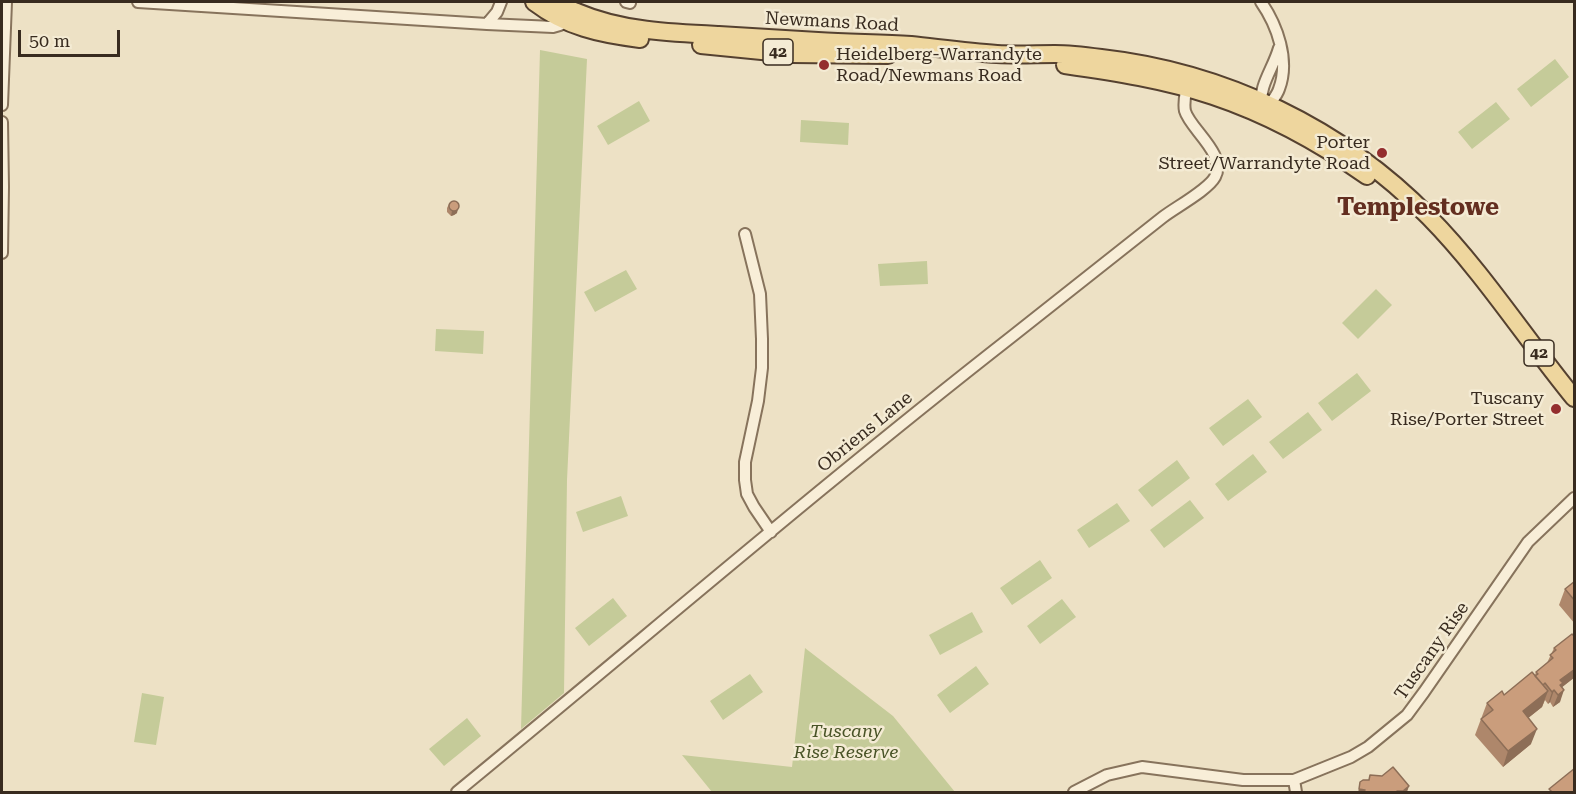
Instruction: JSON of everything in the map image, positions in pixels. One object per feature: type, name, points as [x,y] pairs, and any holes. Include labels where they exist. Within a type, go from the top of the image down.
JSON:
[{"type":"main road","name":"42","points":[[534,2],[571,17]]},
{"type":"main road","name":"42","points":[[556,2],[571,17]]},
{"type":"main road","name":"Newmans Road","points":[[571,17],[656,31],[908,45],[994,54],[1056,54],[1102,58],[1142,64],[1187,82],[1222,85],[1264,105]]},
{"type":"main road","name":"42","points":[[1264,105],[1311,126],[1344,146],[1390,181],[1428,216],[1467,258],[1575,398]]},
{"type":"street","points":[[2,105],[6,2]]},
{"type":"street","name":"Newmans Road","points":[[138,2],[554,27],[571,17]]},
{"type":"street","points":[[487,24],[497,12],[501,2]]},
{"type":"street","points":[[1261,2],[1278,33],[1283,67],[1279,89],[1264,105]]},
{"type":"street","points":[[1264,105],[1263,84],[1276,59],[1280,45]]},
{"type":"street","name":"Obriens Lane","points":[[457,792],[947,387],[1209,183],[1215,176],[1217,165],[1214,153],[1185,112],[1187,82]]},
{"type":"street","points":[[2,122],[2,253]]},
{"type":"street","points":[[745,234],[760,294],[762,368],[758,401],[745,462],[745,480],[747,494],[771,532]]},
{"type":"street","name":"Tuscany Rise","points":[[1074,792],[1107,775],[1142,767],[1243,780],[1294,780],[1351,757],[1368,747],[1407,715],[1528,542],[1575,498]]},
{"type":"street","points":[[1294,780],[1296,792]]},
{"type":"green space","points":[[540,50],[587,59],[567,480],[564,693],[521,729]]},
{"type":"green space","points":[[1555,59],[1569,77],[1531,107],[1517,89]]},
{"type":"green space","points":[[639,101],[650,121],[608,145],[597,126]]},
{"type":"green space","points":[[1496,102],[1510,119],[1472,149],[1458,132]]},
{"type":"green space","points":[[801,120],[849,123],[848,145],[800,142]]},
{"type":"green space","points":[[927,261],[928,284],[880,286],[878,264]]},
{"type":"green space","points":[[626,270],[637,289],[595,312],[584,292]]},
{"type":"green space","points":[[1376,289],[1392,305],[1358,339],[1342,323]]},
{"type":"green space","points":[[436,329],[484,331],[483,354],[435,351]]},
{"type":"green space","points":[[1357,373],[1371,391],[1332,421],[1318,403]]},
{"type":"green space","points":[[1248,399],[1262,417],[1223,446],[1209,428]]},
{"type":"green space","points":[[1308,412],[1322,430],[1283,459],[1269,442]]},
{"type":"green space","points":[[1253,454],[1267,472],[1228,501],[1215,484]]},
{"type":"green space","points":[[1177,460],[1190,478],[1152,507],[1138,490]]},
{"type":"green space","points":[[621,496],[628,516],[583,532],[576,512]]},
{"type":"green space","points":[[1190,500],[1204,518],[1164,548],[1150,530]]},
{"type":"green space","points":[[1117,503],[1130,521],[1089,548],[1077,530]]},
{"type":"green space","points":[[1040,560],[1052,578],[1012,605],[1000,588]]},
{"type":"green space","points":[[613,598],[627,616],[589,646],[575,628]]},
{"type":"green space","points":[[1062,599],[1076,617],[1040,644],[1027,626]]},
{"type":"green space","points":[[972,612],[983,632],[940,655],[929,635]]},
{"type":"green space","name":"Tuscany Rise Reserve","points":[[805,648],[893,716],[955,792],[712,792],[682,755],[792,767]]},
{"type":"green space","points":[[976,666],[989,684],[950,713],[937,695]]},
{"type":"green space","points":[[750,674],[763,692],[723,720],[710,701]]},
{"type":"green space","points":[[142,693],[164,697],[156,745],[134,742]]},
{"type":"green space","points":[[467,718],[481,736],[444,766],[429,749]]},
{"type":"building","points":[[454,201],[458,202],[458,210],[454,211],[450,210],[449,206],[450,202]]},
{"type":"building","points":[[1575,581],[1575,601],[1565,589]]},
{"type":"building","points":[[1572,634],[1575,636],[1575,669],[1560,680],[1563,683],[1560,685],[1564,690],[1558,695],[1554,690],[1552,692],[1545,683],[1543,685],[1535,676],[1538,674],[1536,672],[1553,658],[1550,655],[1556,650],[1554,648]]},
{"type":"building","points":[[1532,672],[1548,691],[1523,711],[1537,729],[1508,751],[1481,719],[1493,710],[1487,703],[1502,691],[1504,695]]},
{"type":"building","points":[[1393,767],[1409,786],[1403,791],[1364,792],[1365,790],[1359,789],[1360,782],[1369,780],[1370,775],[1382,776]]},
{"type":"building","points":[[1575,768],[1575,792],[1552,792],[1549,789]]},
{"type":"place","name":"Heidelberg-Warrandyte Road/Newmans Road","points":[[824,65]]},
{"type":"place","name":"Porter Street/Warrandyte Road","points":[[1382,153]]},
{"type":"place","name":"Tuscany Rise/Porter Street","points":[[1556,409]]},
{"type":"district","name":"Templestowe","points":[[1418,208]]}]
